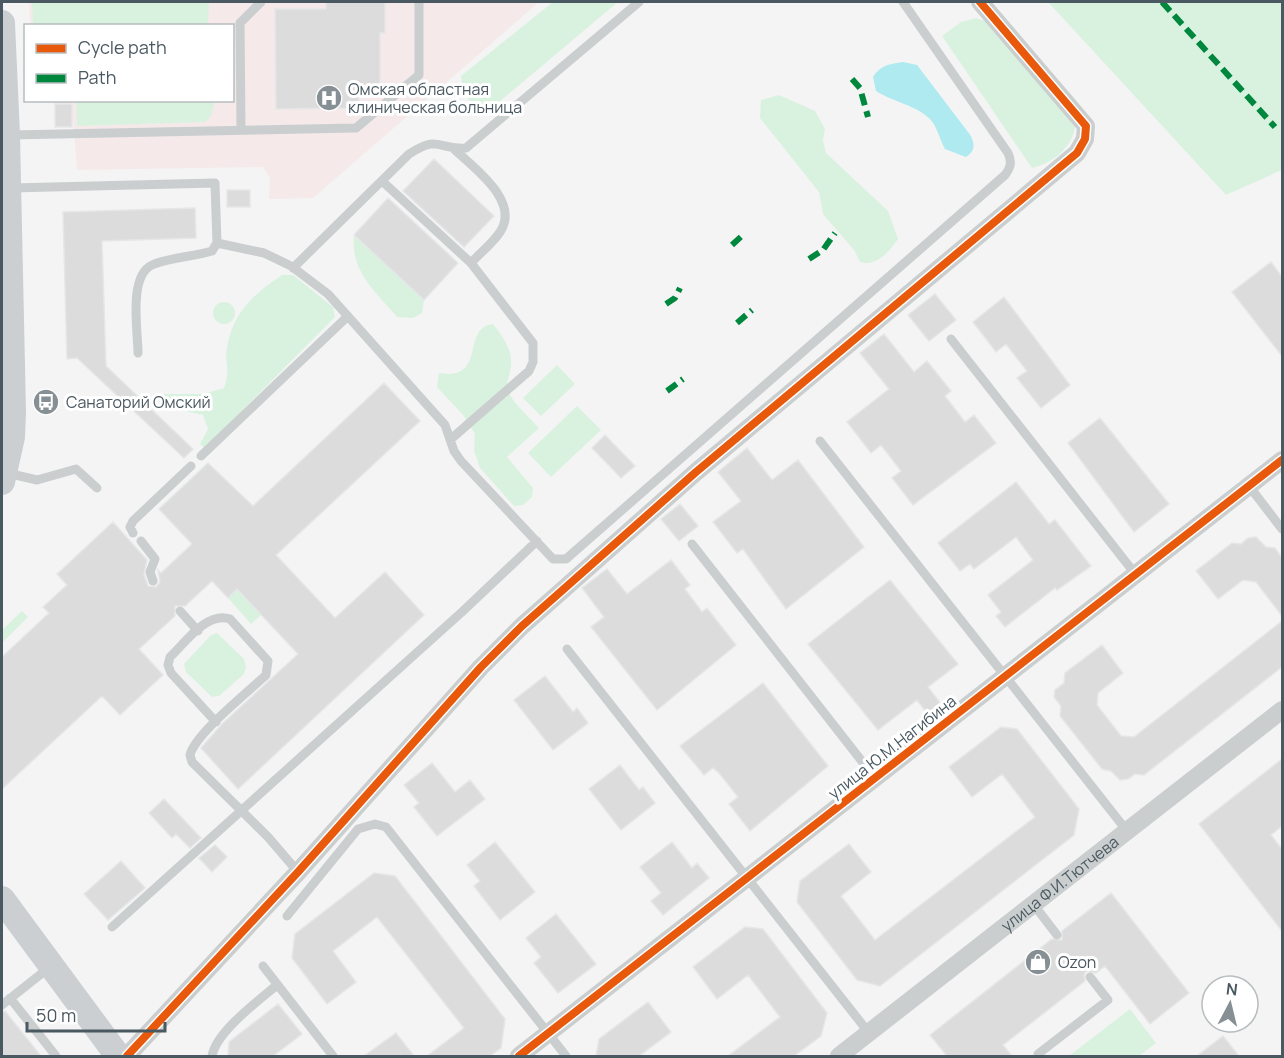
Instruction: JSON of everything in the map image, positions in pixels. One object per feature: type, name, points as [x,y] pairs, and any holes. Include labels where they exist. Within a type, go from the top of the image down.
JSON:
[{"type":"main road","points":[[2,22],[7,135],[13,412],[12,437],[3,477]]},
{"type":"main road","points":[[2,899],[19,925]]},
{"type":"main road","points":[[2,904],[118,1056]]},
{"type":"street","points":[[127,1056],[298,872],[481,667],[522,626],[696,472],[1077,153],[1085,139],[1086,126],[980,2]]},
{"type":"street","name":"улица Ю.М.Нагибина","points":[[519,1056],[1282,460]]},
{"type":"street","name":"улица Ф.И.Тютчева","points":[[839,1056],[1282,710]]},
{"type":"lane","points":[[241,130],[240,23],[261,2]]},
{"type":"lane","points":[[7,135],[356,128],[418,75],[419,2]]},
{"type":"lane","points":[[454,149],[466,148],[639,2]]},
{"type":"lane","points":[[217,243],[264,253],[293,268],[328,294],[445,425],[454,451],[461,461],[553,559],[566,559],[1005,176],[1011,160],[1008,153],[903,2]]},
{"type":"lane","points":[[293,268],[409,154],[426,143],[441,143],[454,149],[496,190],[502,202],[505,215],[502,231],[471,263]]},
{"type":"lane","points":[[382,181],[471,263],[534,343],[535,352],[529,371],[451,439]]},
{"type":"lane","points":[[8,188],[215,183],[217,243],[212,251],[151,265],[141,276],[136,291],[138,353]]},
{"type":"lane","points":[[201,456],[348,316]]},
{"type":"lane","points":[[951,339],[1136,574]]},
{"type":"lane","points":[[820,441],[1127,831]]},
{"type":"lane","points":[[133,533],[130,527],[133,521],[191,466]]},
{"type":"lane","points":[[3,477],[37,480],[75,469],[97,488]]},
{"type":"lane","points":[[1249,486],[1282,529]]},
{"type":"lane","points":[[141,541],[155,559],[150,572],[153,581]]},
{"type":"lane","points":[[112,927],[537,541]]},
{"type":"lane","points":[[692,544],[875,778]]},
{"type":"lane","points":[[180,611],[198,631]]},
{"type":"lane","points":[[216,722],[171,673],[168,665],[170,657],[212,618],[222,616],[230,619],[268,661],[266,675],[198,740],[190,755],[192,762],[241,810],[298,872]]},
{"type":"lane","points":[[567,649],[869,1033]]},
{"type":"lane","points":[[287,916],[358,829],[375,824],[386,827],[566,1056]]},
{"type":"lane","points":[[1034,905],[1057,935]]},
{"type":"lane","points":[[2,1005],[51,966]]},
{"type":"lane","points":[[263,966],[333,1056]]},
{"type":"lane","points":[[1038,1054],[1108,999],[1090,977]]},
{"type":"lane","points":[[212,1056],[214,1046],[247,1011],[277,985]]},
{"type":"lane","points":[[10,998],[56,1056]]},
{"type":"shaded area","name":"Омская областная клиническая больница","points":[[29,2],[539,2],[313,198],[269,199],[270,178],[263,167],[77,170],[72,104],[33,102],[234,102],[234,24],[30,24]]},
{"type":"green space","points":[[32,2],[209,2],[208,24],[33,24]]},
{"type":"green space","points":[[553,2],[618,2],[492,108],[471,103],[463,91],[461,76]]},
{"type":"green space","points":[[1048,2],[1282,2],[1282,170],[1226,195]]},
{"type":"green space","points":[[976,18],[991,23],[1075,125],[1074,133],[1066,147],[1047,163],[1032,168],[942,36],[961,22]]},
{"type":"green space","points":[[779,95],[815,111],[825,129],[823,140],[826,153],[888,211],[898,239],[887,253],[877,260],[860,262],[854,250],[823,214],[819,192],[760,118],[761,100]]},
{"type":"green space","points":[[76,102],[214,102],[211,116],[205,122],[77,126]]},
{"type":"green space","points":[[354,235],[424,300],[422,313],[413,318],[397,317],[380,298],[360,270],[354,248]]},
{"type":"green space","points":[[282,275],[293,275],[333,307],[335,317],[205,448],[200,444],[208,429],[203,415],[172,408],[161,402],[161,398],[164,394],[204,394],[224,388],[227,375],[227,347],[234,324],[254,296]]},
{"type":"green space","points":[[224,302],[232,305],[235,313],[232,321],[224,324],[216,321],[213,313],[216,305]]},
{"type":"green space","points":[[493,324],[505,340],[510,352],[508,392],[539,428],[507,457],[533,488],[532,497],[523,505],[514,506],[480,468],[474,451],[475,434],[463,415],[437,387],[439,373],[454,373],[463,369],[469,362],[478,334],[483,328]]},
{"type":"green space","points":[[557,365],[575,384],[541,416],[523,398]]},
{"type":"green space","points":[[577,406],[601,430],[551,477],[528,453]]},
{"type":"green space","points":[[237,589],[261,615],[251,624],[228,598]]},
{"type":"green space","points":[[22,611],[28,617],[2,643],[2,630]]},
{"type":"green space","points":[[217,633],[244,659],[246,667],[244,674],[219,696],[212,697],[186,672],[184,664],[211,635]]},
{"type":"green space","points":[[1130,1009],[1156,1043],[1139,1056],[1069,1056]]},
{"type":"water","points":[[903,62],[917,65],[971,136],[973,148],[966,157],[945,149],[935,125],[924,114],[876,91],[873,77],[876,73],[886,66]]},
{"type":"building","points":[[326,2],[385,2],[385,33],[380,33],[380,87],[359,88],[359,108],[276,109],[275,9],[326,9]]},
{"type":"building","points":[[55,104],[72,104],[72,127],[55,127]]},
{"type":"building","points":[[434,159],[494,216],[464,247],[403,191]]},
{"type":"building","points":[[227,190],[250,190],[250,207],[227,207]]},
{"type":"building","points":[[388,198],[458,263],[424,300],[354,235]]},
{"type":"building","points":[[195,208],[196,238],[102,241],[106,366],[193,449],[184,458],[77,358],[67,359],[63,212]]},
{"type":"building","points":[[1271,262],[1282,277],[1282,356],[1232,292]]},
{"type":"building","points":[[935,294],[956,320],[929,341],[908,315]]},
{"type":"building","points":[[1004,297],[1070,385],[1041,408],[1017,378],[1027,371],[1006,344],[996,352],[973,322]]},
{"type":"building","points":[[884,334],[914,372],[927,361],[951,391],[945,396],[965,422],[974,415],[996,443],[913,505],[892,478],[901,471],[881,445],[871,453],[847,422],[889,389],[860,353]]},
{"type":"building","points":[[384,383],[420,421],[276,555],[335,618],[385,572],[424,615],[238,789],[201,748],[222,724],[298,654],[237,589],[228,598],[212,581],[185,606],[175,606],[175,616],[139,649],[163,675],[120,715],[102,696],[2,789],[2,657],[49,613],[43,607],[67,585],[57,574],[113,522],[147,560],[144,574],[148,586],[156,587],[160,582],[158,570],[161,573],[192,544],[159,509],[208,463],[253,506]]},
{"type":"building","points":[[1100,418],[1169,504],[1134,532],[1068,443]]},
{"type":"building","points":[[605,435],[635,466],[621,478],[592,448]]},
{"type":"building","points":[[747,448],[772,480],[798,460],[864,547],[786,609],[743,549],[737,553],[713,522],[741,501],[718,472]]},
{"type":"building","points":[[1016,482],[1049,524],[1055,520],[1091,566],[1057,590],[1055,588],[1005,627],[996,616],[1001,612],[988,595],[1033,560],[1016,537],[974,569],[970,564],[960,571],[938,543]]},
{"type":"building","points":[[680,504],[698,526],[679,541],[661,519]]},
{"type":"building","points":[[1256,537],[1266,547],[1275,548],[1282,558],[1282,616],[1256,582],[1243,580],[1218,599],[1196,571],[1232,543],[1241,544],[1248,538]]},
{"type":"building","points":[[671,560],[690,585],[685,589],[702,612],[707,608],[736,645],[657,710],[591,627],[604,617],[582,588],[607,569],[627,594]]},
{"type":"building","points":[[890,580],[958,664],[928,687],[941,704],[928,715],[917,700],[878,730],[808,644]]},
{"type":"building","points":[[1282,621],[1282,667],[1144,775],[1135,774],[1128,779],[1120,780],[1111,771],[1102,769],[1060,716],[1061,706],[1054,697],[1055,690],[1064,683],[1065,673],[1102,645],[1123,673],[1098,693],[1097,705],[1121,736],[1134,737]]},
{"type":"building","points":[[545,676],[573,712],[577,708],[588,723],[553,750],[514,700]]},
{"type":"building","points":[[763,683],[828,766],[750,831],[729,804],[738,797],[719,773],[713,768],[704,775],[680,746]]},
{"type":"building","points":[[1001,727],[1017,729],[1079,809],[1074,835],[880,986],[857,980],[797,902],[800,881],[849,844],[871,872],[841,896],[875,940],[1035,817],[1002,774],[972,797],[949,767]]},
{"type":"building","points":[[1282,759],[1282,826],[1271,835],[1282,849],[1282,931],[1199,824]]},
{"type":"building","points":[[432,763],[455,792],[470,780],[485,799],[437,836],[414,807],[419,803],[404,785]]},
{"type":"building","points":[[620,765],[639,790],[643,787],[655,803],[621,830],[589,789]]},
{"type":"building","points":[[164,799],[201,838],[190,848],[176,834],[172,838],[149,813]]},
{"type":"building","points":[[495,842],[535,892],[500,920],[474,886],[480,881],[467,865]]},
{"type":"building","points":[[672,842],[692,868],[697,863],[709,878],[663,915],[651,901],[661,893],[640,867]]},
{"type":"building","points":[[215,845],[227,857],[212,872],[199,858]]},
{"type":"building","points":[[121,861],[145,888],[108,920],[84,894]]},
{"type":"building","points":[[374,873],[395,876],[505,1019],[501,1048],[490,1056],[427,1056],[464,1028],[377,917],[333,951],[356,982],[327,1004],[292,958],[295,934]]},
{"type":"building","points":[[1111,893],[1189,993],[1150,1024],[1105,966],[1096,973],[1086,971],[1085,981],[1003,1045],[1012,1056],[947,1056],[930,1035],[1052,939],[1062,940],[1062,931]]},
{"type":"building","points":[[556,914],[596,964],[558,993],[534,963],[541,957],[526,938]]},
{"type":"building","points":[[745,927],[763,929],[827,1013],[821,1036],[794,1056],[728,1056],[780,1017],[748,975],[717,999],[693,967]]},
{"type":"building","points":[[648,1002],[671,1032],[639,1056],[596,1056],[599,1039]]},
{"type":"building","points":[[278,1004],[302,1034],[273,1056],[228,1056],[229,1042]]},
{"type":"building","points":[[5,1011],[41,1056],[2,1056],[2,1012]]},
{"type":"building","points":[[396,1033],[414,1056],[364,1056]]},
{"type":"building","points":[[1223,1036],[1239,1056],[1197,1056]]},
{"type":"marked path","points":[[1162,2],[1275,127]]},
{"type":"marked path","points":[[852,79],[860,88],[868,117]]},
{"type":"marked path","points":[[732,245],[745,233]]},
{"type":"marked path","points":[[809,259],[823,250],[835,233]]},
{"type":"marked path","points":[[666,304],[675,298],[680,288]]},
{"type":"marked path","points":[[737,323],[752,310]]},
{"type":"marked path","points":[[667,391],[683,379]]},
{"type":"cycle path","points":[[127,1056],[298,872],[481,667],[522,626],[696,472],[1077,153],[1085,139],[1086,126],[980,2]]},
{"type":"cycle path","points":[[519,1056],[1282,460]]},
{"type":"place","name":"Омская областная клиническая больница","points":[[329,98]]},
{"type":"place","name":"Санаторий Омский","points":[[46,402]]},
{"type":"place","name":"Ozon","points":[[1038,962]]}]
